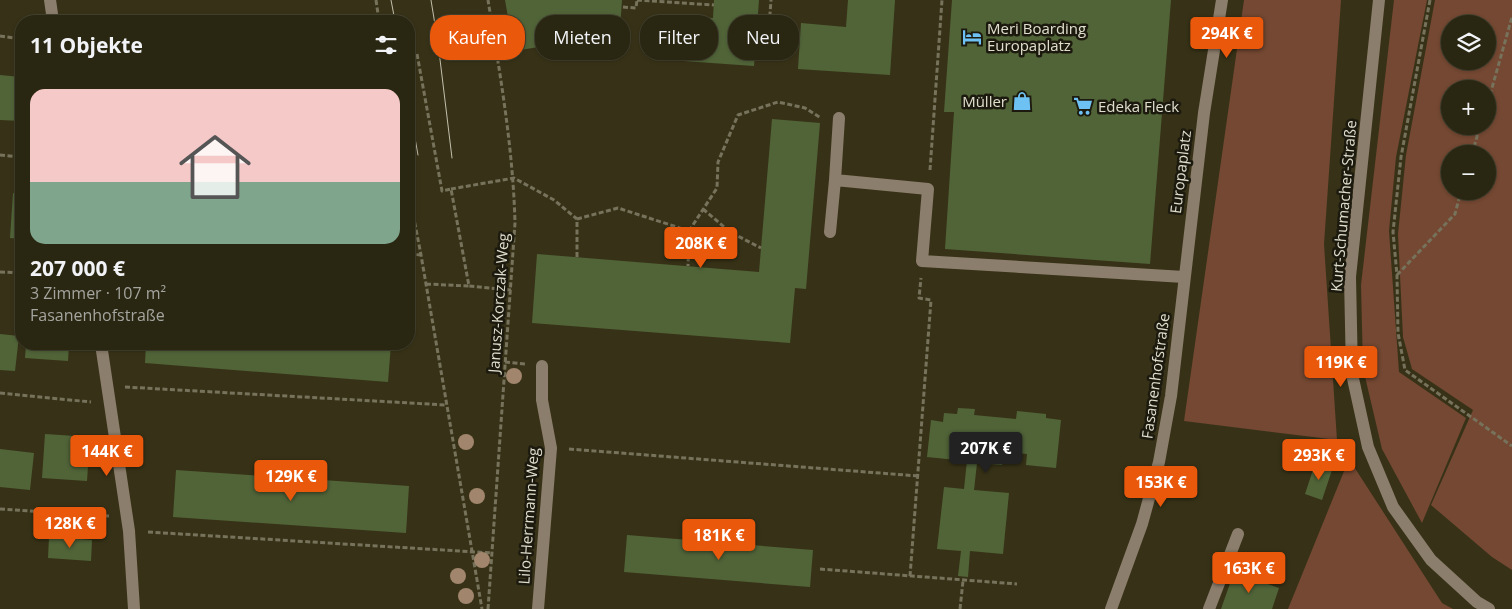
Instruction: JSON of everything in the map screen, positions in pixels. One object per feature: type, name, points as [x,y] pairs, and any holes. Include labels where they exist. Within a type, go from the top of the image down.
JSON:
[{"type":"street","points":[[50,0],[52,15]]},
{"type":"street","name":"Europaplatz","points":[[1190,230],[1204,113],[1222,0]]},
{"type":"street","name":"Kurt-Schumacher-Straße","points":[[1378,0],[1350,277],[1352,374],[1368,447],[1393,507],[1431,560],[1477,602],[1489,609]]},
{"type":"street","points":[[830,232],[839,124]]},
{"type":"street","points":[[834,180],[928,188],[922,262],[1184,277]]},
{"type":"street","name":"Fasanenhofstraße","points":[[1111,609],[1142,524],[1159,462],[1171,396],[1190,230]]},
{"type":"street","points":[[102,350],[129,531],[134,609]]},
{"type":"street","name":"Lilo-Herrmann-Weg","points":[[538,609],[551,448],[542,400],[542,366]]},
{"type":"street","points":[[1209,609],[1238,534]]},
{"type":"path","points":[[376,0],[378,15]]},
{"type":"path","name":"Janusz-Korczak-Weg","points":[[488,0],[514,178],[515,222],[488,609]]},
{"type":"path","points":[[623,7],[636,8],[637,0],[714,5]]},
{"type":"path","points":[[770,15],[771,0]]},
{"type":"path","points":[[928,188],[942,0]]},
{"type":"path","points":[[1430,0],[1400,157],[1392,232],[1397,275],[1398,333],[1405,370],[1512,446]]},
{"type":"path","points":[[1494,80],[1512,17]]},
{"type":"path","points":[[0,36],[15,38]]},
{"type":"path","points":[[417,54],[442,191],[514,178],[554,200],[577,219]]},
{"type":"path","points":[[688,266],[689,231],[717,188],[718,162],[738,115],[778,102],[804,108],[839,124]]},
{"type":"path","points":[[0,155],[15,156]]},
{"type":"path","points":[[451,188],[469,286]]},
{"type":"path","points":[[1397,275],[1455,214],[1459,200]]},
{"type":"path","points":[[577,219],[618,208],[689,231]]},
{"type":"path","points":[[703,209],[730,232],[761,248]]},
{"type":"path","points":[[577,219],[577,257]]},
{"type":"path","points":[[415,224],[482,609]]},
{"type":"path","points":[[415,254],[421,255]]},
{"type":"path","points":[[910,576],[931,300],[919,298],[922,262]]},
{"type":"path","points":[[0,272],[15,273]]},
{"type":"path","points":[[426,284],[511,290]]},
{"type":"path","points":[[107,386],[446,405]]},
{"type":"path","points":[[0,394],[110,404]]},
{"type":"path","points":[[551,448],[918,476]]},
{"type":"path","points":[[0,509],[127,517]]},
{"type":"path","points":[[129,531],[492,552]]},
{"type":"path","points":[[820,569],[1017,584]]},
{"type":"path","points":[[960,609],[963,581]]},
{"type":"shaded area","points":[[1244,0],[1341,0],[1324,244],[1337,440],[1184,421]]},
{"type":"shaded area","points":[[1394,0],[1427,0],[1396,157],[1389,231],[1399,372],[1466,418],[1422,523],[1382,449],[1363,368],[1361,285]]},
{"type":"shaded area","points":[[1435,0],[1512,0],[1512,570],[1492,557],[1431,505],[1473,410],[1412,369],[1403,337],[1398,234],[1406,155]]},
{"type":"shaded area","points":[[1349,459],[1442,603],[1453,609],[1288,609]]},
{"type":"building","points":[[505,0],[622,0],[621,15],[535,15],[535,48],[525,49],[525,15],[508,15]]},
{"type":"building","points":[[714,0],[759,0],[758,15],[728,15],[728,60],[754,60],[754,66],[669,60],[718,60],[718,15],[713,15]]},
{"type":"building","points":[[848,0],[895,0],[890,75],[798,69],[801,23],[846,27]]},
{"type":"building","points":[[952,0],[1171,0],[1150,264],[945,249],[954,112],[944,112]]},
{"type":"building","points":[[0,75],[15,76],[15,121],[0,120]]},
{"type":"building","points":[[772,119],[820,123],[806,289],[795,288],[790,343],[532,323],[537,254],[759,272]]},
{"type":"building","points":[[13,193],[15,193],[15,238],[10,238]]},
{"type":"building","points":[[0,334],[15,336],[15,350],[17,350],[15,371],[0,370]]},
{"type":"building","points":[[26,350],[69,350],[68,361],[25,358]]},
{"type":"building","points":[[146,350],[391,350],[388,382],[145,363]]},
{"type":"building","points":[[958,408],[975,409],[974,415],[1016,419],[1017,411],[1046,414],[1046,418],[1061,420],[1056,468],[1026,465],[1027,454],[1004,452],[1002,465],[977,463],[974,490],[1009,493],[1003,554],[970,551],[968,577],[958,576],[961,551],[937,549],[944,487],[964,489],[968,451],[958,450],[957,460],[927,457],[931,420],[943,422],[944,413],[957,414]]},
{"type":"building","points":[[45,434],[90,437],[87,481],[42,478]]},
{"type":"building","points":[[0,449],[34,453],[30,490],[0,487]]},
{"type":"building","points":[[1316,461],[1333,467],[1322,500],[1305,494]]},
{"type":"building","points":[[176,470],[409,486],[406,533],[173,517]]},
{"type":"building","points":[[627,535],[813,550],[810,587],[624,572]]},
{"type":"building","points":[[49,537],[92,540],[91,561],[48,558]]},
{"type":"building","points":[[1234,572],[1279,588],[1272,609],[1221,609]]},
{"type":"tram line","points":[[391,0],[394,15]]},
{"type":"tram line","points":[[431,0],[452,158]]},
{"type":"tram line","points":[[415,138],[418,155]]},
{"type":"place","name":"Meri Boarding Europaplatz","points":[[972,37]]},
{"type":"place","name":"Müller","points":[[1022,101]]},
{"type":"place","name":"Edeka Fleck","points":[[1083,106]]}]
